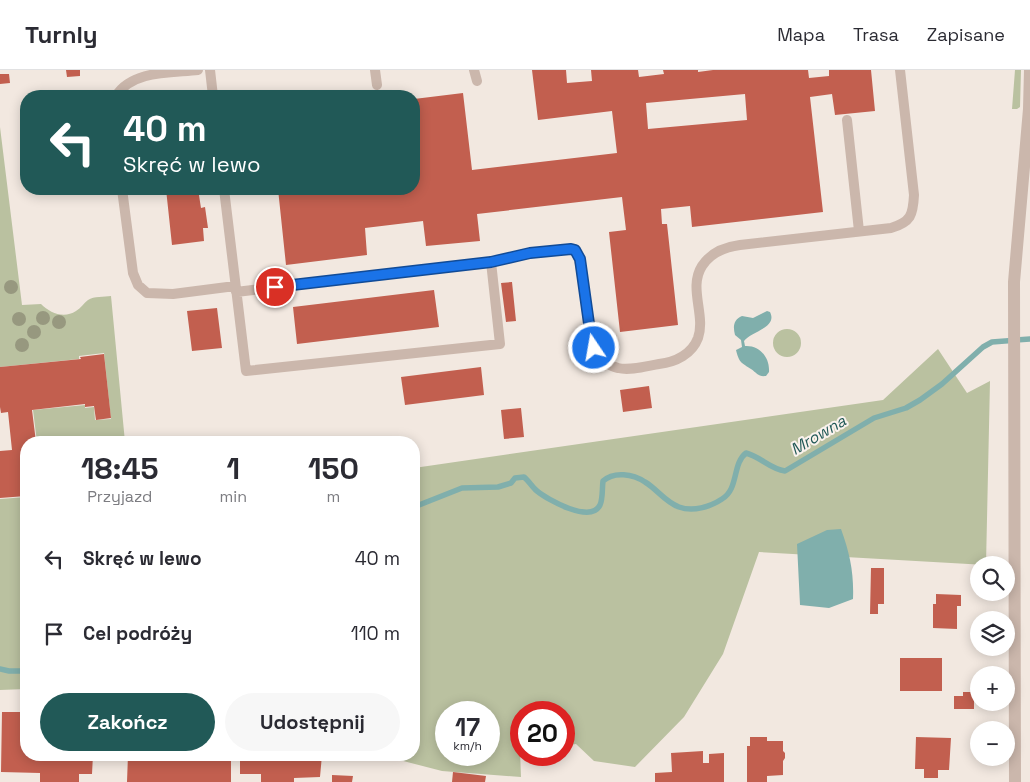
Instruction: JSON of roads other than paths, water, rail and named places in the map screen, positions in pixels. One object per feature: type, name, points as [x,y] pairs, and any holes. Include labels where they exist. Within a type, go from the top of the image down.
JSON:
[{"type":"street","points":[[1015,782],[1013,315],[1016,248],[1029,110],[1030,70]]},
{"type":"lane","points":[[122,90],[130,82],[144,76],[198,70]]},
{"type":"lane","points":[[210,70],[212,90]]},
{"type":"lane","points":[[375,70],[377,85]]},
{"type":"lane","points":[[474,70],[477,81]]},
{"type":"lane","points":[[123,195],[133,273],[138,285],[147,293],[173,294],[236,289],[491,262],[530,253],[568,249],[575,250],[580,259],[591,338],[599,356],[608,365],[619,369],[665,364],[680,359],[689,352],[698,338],[700,324],[698,275],[704,263],[717,251],[729,246],[891,228],[901,225],[908,220],[914,209],[914,195],[900,70]]},
{"type":"lane","points":[[847,120],[859,231]]},
{"type":"lane","points":[[225,195],[246,371],[500,344],[491,262]]},
{"type":"water","points":[[767,311],[770,312],[771,317],[767,326],[744,341],[745,346],[759,350],[768,361],[769,372],[766,376],[761,376],[740,360],[736,350],[742,347],[741,340],[735,335],[734,327],[735,322],[742,316],[753,318]]},
{"type":"water","points":[[841,529],[851,564],[853,599],[829,608],[800,605],[797,544],[827,530]]},
{"type":"waterway","name":"Mrowna","points":[[420,505],[462,488],[498,487],[511,483],[515,478],[524,477],[537,491],[550,500],[569,508],[588,512],[595,510],[600,505],[603,481],[613,476],[624,475],[635,477],[645,482],[669,502],[679,507],[696,509],[717,502],[727,495],[731,489],[739,463],[746,453],[785,471],[874,418],[906,408],[920,400],[942,384],[983,347],[992,342],[1030,339]]},
{"type":"waterway","name":"Mrowna","points":[[0,669],[20,671]]}]
